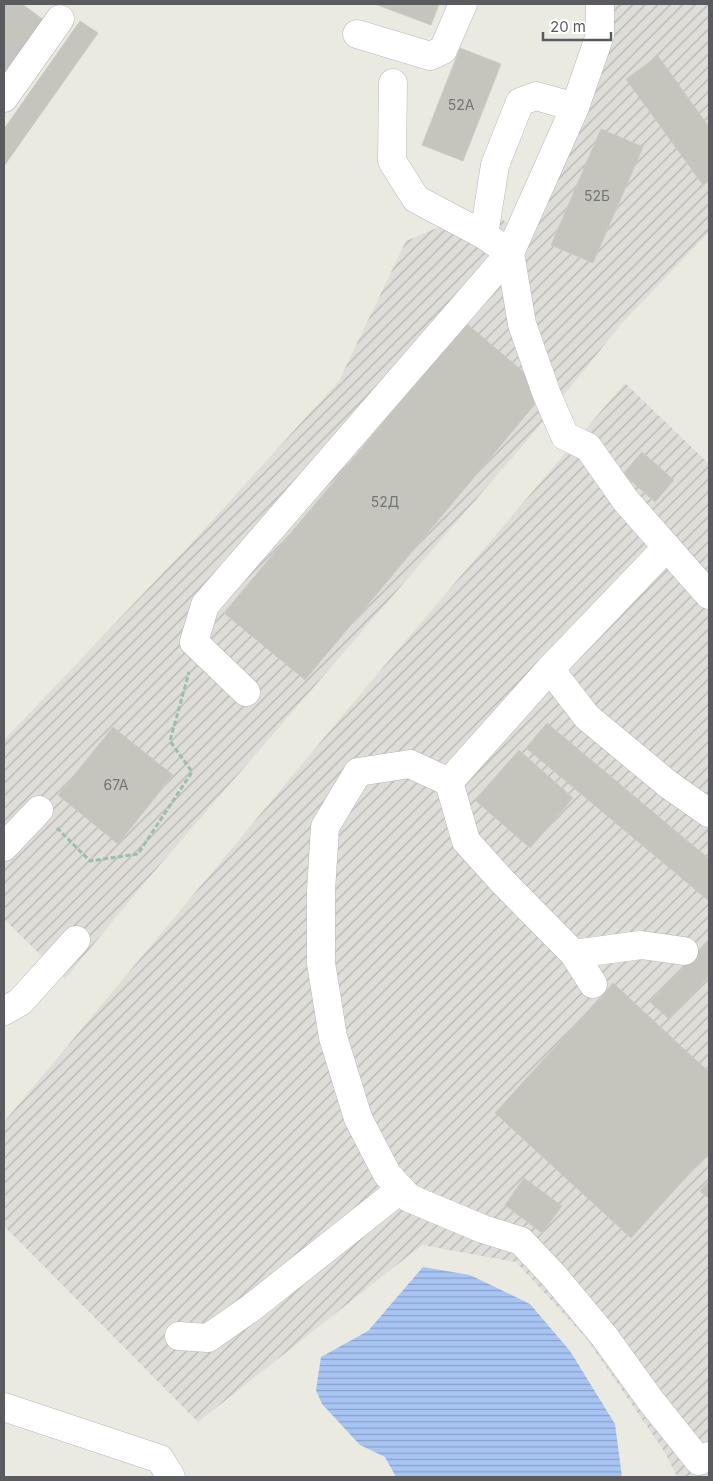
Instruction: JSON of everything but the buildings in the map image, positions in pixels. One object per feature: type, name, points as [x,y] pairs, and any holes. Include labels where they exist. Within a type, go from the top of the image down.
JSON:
[{"type":"street","points":[[357,34],[430,56],[443,50],[463,4]]},
{"type":"street","points":[[246,692],[194,642],[205,605],[510,253],[575,107],[600,35],[600,4]]},
{"type":"street","points":[[4,98],[60,18]]},
{"type":"street","points":[[393,83],[392,161],[416,199],[484,235],[510,253],[522,324],[547,395],[566,436],[588,447],[626,501],[709,595]]},
{"type":"street","points":[[484,235],[495,164],[520,102],[536,96],[575,107]]},
{"type":"street","points":[[449,782],[550,669],[666,547]]},
{"type":"street","points":[[550,669],[587,717],[669,785],[709,813]]},
{"type":"street","points":[[593,984],[574,954],[502,881],[466,841],[449,782],[410,764],[358,772],[325,827],[321,891],[321,964],[332,1037],[358,1118],[387,1174],[409,1198],[483,1229],[521,1241],[554,1276],[604,1336],[650,1401],[699,1461],[709,1456]]},
{"type":"street","points":[[4,847],[39,810]]},
{"type":"street","points":[[4,1011],[20,1002],[76,940]]},
{"type":"street","points":[[574,954],[641,945],[684,951]]},
{"type":"street","points":[[179,1336],[208,1338],[252,1308],[401,1189]]},
{"type":"street","points":[[4,1407],[160,1459],[171,1477]]},
{"type":"path","points":[[39,810],[90,861],[138,854],[192,772],[170,741],[187,680],[194,642]]},
{"type":"shaded area","points":[[595,4],[709,4],[709,232],[622,323],[530,437],[146,881],[65,979],[4,919],[4,740],[199,535],[339,381],[406,241],[488,206],[510,226],[577,91]]},
{"type":"shaded area","points":[[625,383],[709,464],[709,1477],[677,1477],[666,1454],[586,1338],[516,1262],[422,1245],[198,1422],[4,1226],[4,1122],[368,685]]},
{"type":"water","points":[[423,1267],[470,1275],[530,1304],[570,1351],[615,1424],[622,1477],[396,1477],[385,1457],[360,1445],[322,1404],[316,1390],[321,1357],[368,1331]]}]
